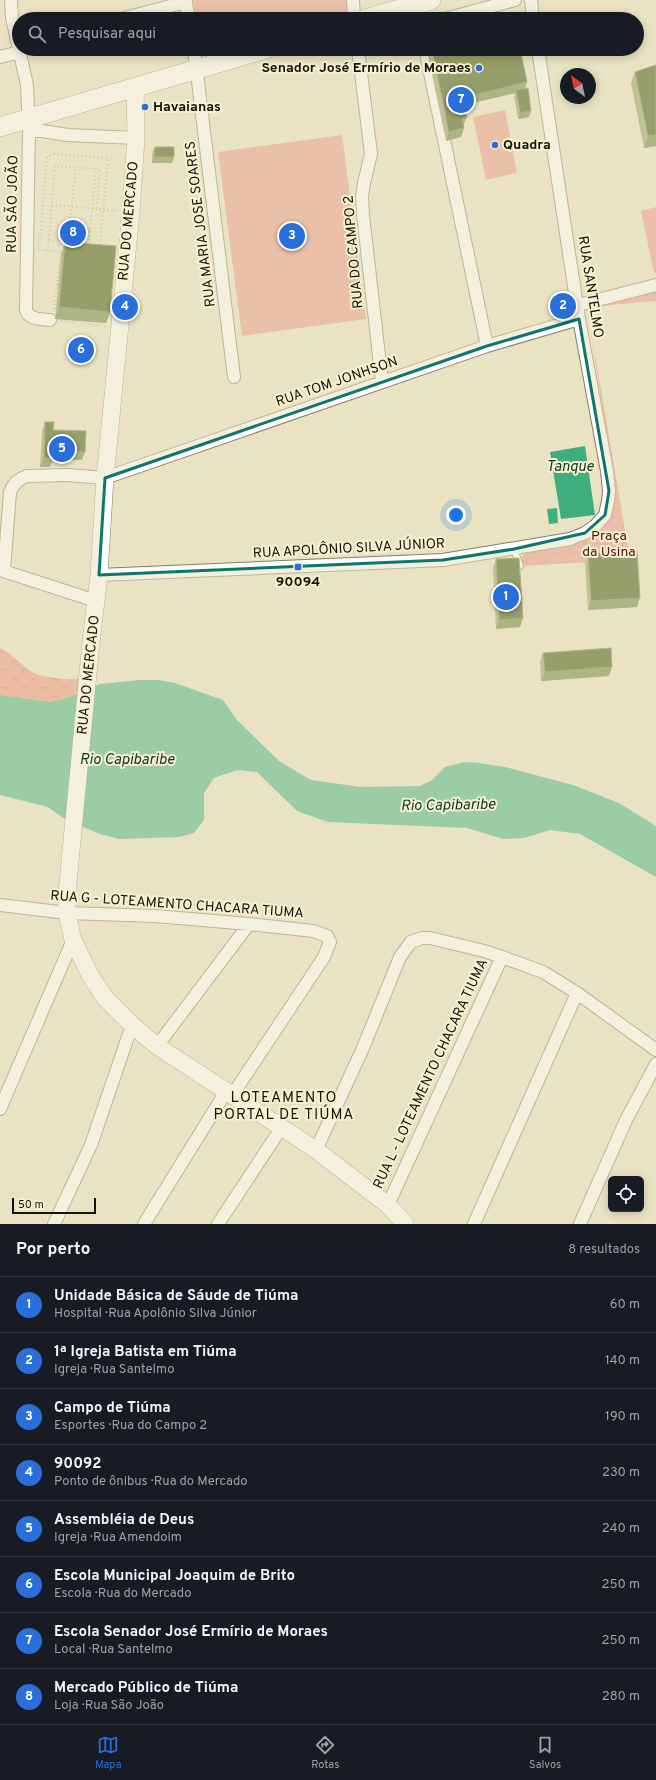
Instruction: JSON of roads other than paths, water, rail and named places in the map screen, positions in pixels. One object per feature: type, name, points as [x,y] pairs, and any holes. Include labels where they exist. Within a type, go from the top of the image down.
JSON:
[{"type":"main road","points":[[401,12],[422,8]]},
{"type":"main road","points":[[0,127],[29,124],[135,87],[242,56]]},
{"type":"main road","name":"RUA DO MERCADO","points":[[135,87],[136,138],[131,212],[105,478],[99,575],[67,893],[67,913],[73,940],[90,975],[105,998],[132,1025],[157,1046],[230,1092],[316,1150],[388,1205],[405,1224]]},
{"type":"street","name":"RUA SÃO JOÃO","points":[[11,0],[12,18]]},
{"type":"street","points":[[352,0],[353,12]]},
{"type":"street","points":[[471,12],[515,0]]},
{"type":"street","points":[[530,0],[532,12]]},
{"type":"street","points":[[146,12],[186,1],[188,12]]},
{"type":"street","points":[[0,57],[12,51]]},
{"type":"street","name":"RUA SÃO JOÃO","points":[[21,56],[26,85],[29,124],[26,310],[28,315],[31,317],[51,320]]},
{"type":"street","name":"RUA MARIA JOSE SOARES","points":[[195,56],[234,377]]},
{"type":"street","name":"RUA DO CAMPO 2","points":[[359,56],[371,154],[362,196],[363,215],[382,382]]},
{"type":"street","points":[[426,56],[487,346]]},
{"type":"street","name":"RUA SANTELMO","points":[[539,56],[579,318],[607,471],[608,501],[604,515],[595,526]]},
{"type":"street","points":[[29,124],[68,135],[136,138]]},
{"type":"street","points":[[578,305],[656,285]]},
{"type":"street","name":"RUA TOM JONHSON","points":[[105,478],[487,346],[579,318]]},
{"type":"street","points":[[96,601],[2,570],[10,492],[12,487],[21,478],[27,476],[68,474],[105,478]]},
{"type":"street","name":"RUA APOLÔNIO SILVA JÚNIOR","points":[[99,575],[443,560],[570,539],[585,533],[595,526]]},
{"type":"street","name":"RUA G - LOTEAMENTO CHACARA TIUMA","points":[[0,905],[67,913],[148,915],[249,924],[322,933],[327,936],[330,942],[324,957],[230,1092]]},
{"type":"street","points":[[157,1046],[249,924]]},
{"type":"street","points":[[316,1150],[363,1048],[400,957],[411,942],[422,938],[502,956],[543,972],[577,993],[656,1050]]},
{"type":"street","points":[[0,1109],[73,940]]},
{"type":"street","name":"RUA L - LOTEAMENTO CHACARA TIUMA","points":[[388,1205],[502,956]]},
{"type":"street","points":[[474,1224],[577,993]]},
{"type":"street","points":[[54,1224],[91,1146],[132,1025]]},
{"type":"street","points":[[580,1224],[626,1120],[656,1064]]},
{"type":"street","points":[[144,1224],[230,1092]]},
{"type":"street","points":[[218,1224],[282,1127]]},
{"type":"lane","points":[[514,549],[520,566]]},
{"type":"water","name":"Tanque","points":[[585,446],[595,515],[561,519],[550,452]]},
{"type":"water","points":[[557,508],[558,523],[549,524],[547,509]]},
{"type":"water","name":"Rio Capibaribe","points":[[140,680],[159,680],[175,683],[223,700],[237,720],[279,761],[311,780],[361,787],[420,786],[432,780],[445,767],[465,762],[505,767],[573,785],[619,803],[656,826],[656,877],[580,834],[550,830],[524,838],[503,839],[467,828],[328,822],[297,811],[257,772],[237,770],[214,778],[204,793],[204,820],[194,833],[179,837],[119,839],[100,834],[66,820],[48,807],[0,795],[0,695],[51,702],[69,697],[100,684]]},
{"type":"place","name":"Senador José Ermírio de Moraes","points":[[479,68]]},
{"type":"place","name":"Escola Senador José Ermírio de Moraes","points":[[461,100]]},
{"type":"place","name":"Havaianas","points":[[145,107]]},
{"type":"place","name":"Quadra","points":[[495,145]]},
{"type":"place","name":"Mercado Público de Tiúma","points":[[73,233]]},
{"type":"place","name":"Campo de Tiúma","points":[[292,236]]},
{"type":"place","name":"1ª Igreja Batista em Tiúma","points":[[563,306]]},
{"type":"place","name":"90092","points":[[125,307]]},
{"type":"place","name":"Escola Municipal Joaquim de Brito","points":[[81,350]]},
{"type":"place","name":"Assembléia de Deus","points":[[62,449]]},
{"type":"place","name":"90094","points":[[298,567]]},
{"type":"place","name":"Unidade Básica de Sáude de Tiúma","points":[[506,597]]},
{"type":"district","name":"LOTEAMENTO PORTAL DE TIÚMA","points":[[284,1106]]},
{"type":"park label","name":"Praça da Usina","points":[[609,544]]}]
